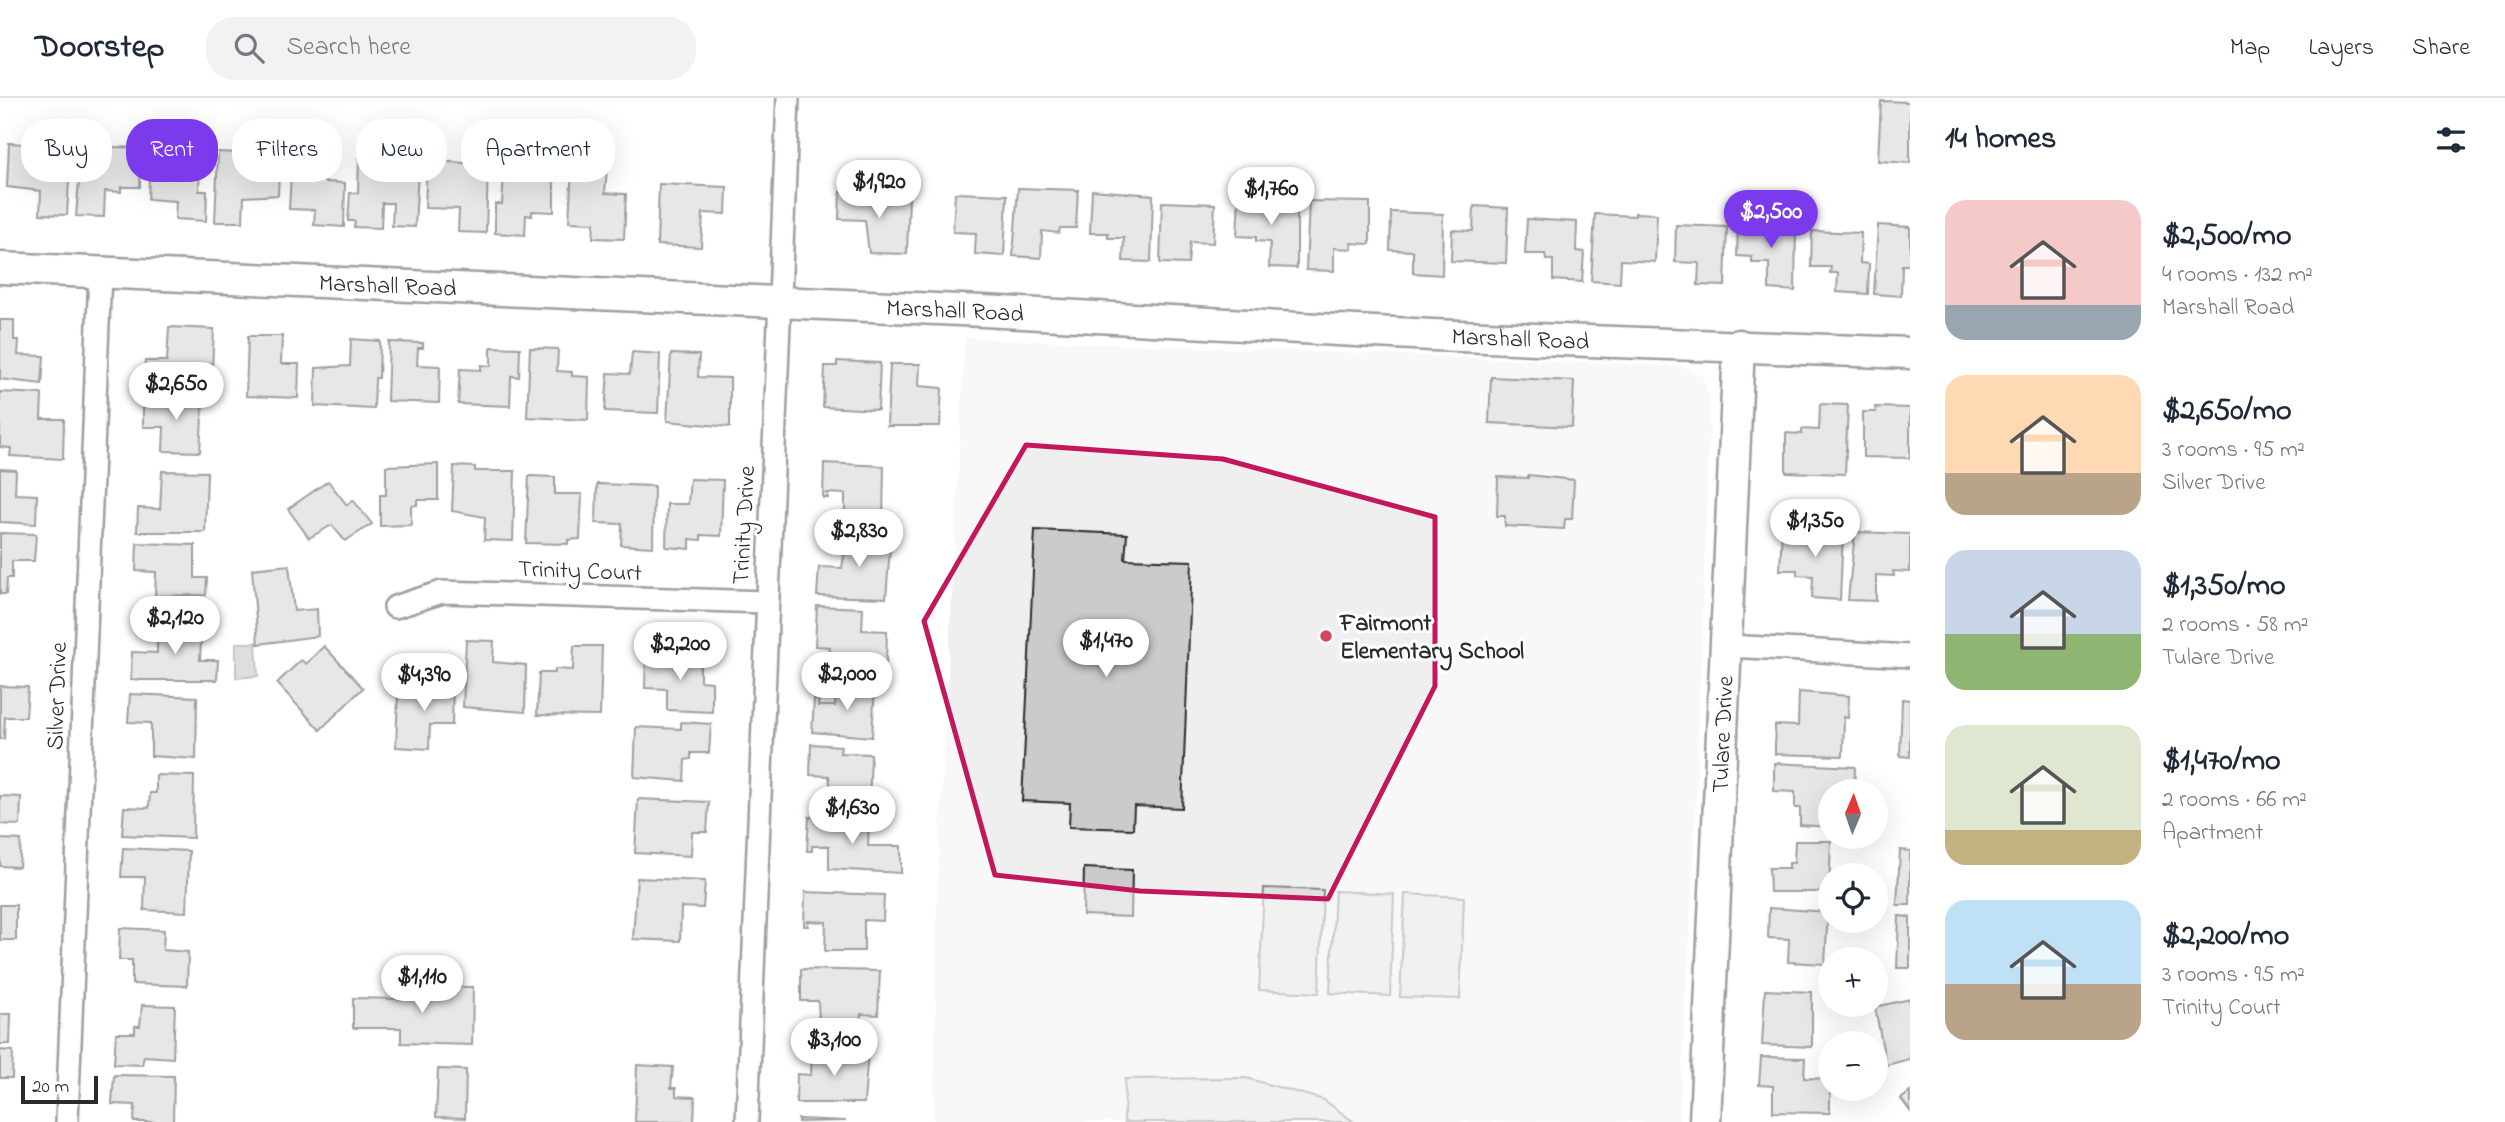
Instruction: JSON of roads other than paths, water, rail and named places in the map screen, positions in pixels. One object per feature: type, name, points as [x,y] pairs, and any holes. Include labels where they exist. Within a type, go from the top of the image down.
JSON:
[{"type":"street","name":"Trinity Drive","points":[[747,1122],[788,98]]},
{"type":"street","name":"Marshall Road","points":[[0,268],[780,302],[1432,335],[1910,353]]},
{"type":"street","name":"Silver Drive","points":[[67,1122],[100,272]]},
{"type":"street","name":"Tulare Drive","points":[[1705,1122],[1728,646],[1739,345]]},
{"type":"street","name":"Trinity Court","points":[[395,607],[442,592],[766,603]]},
{"type":"street","points":[[1728,646],[1910,656]]},
{"type":"place","name":"Fairmont Elementary School","points":[[1326,636]]}]
